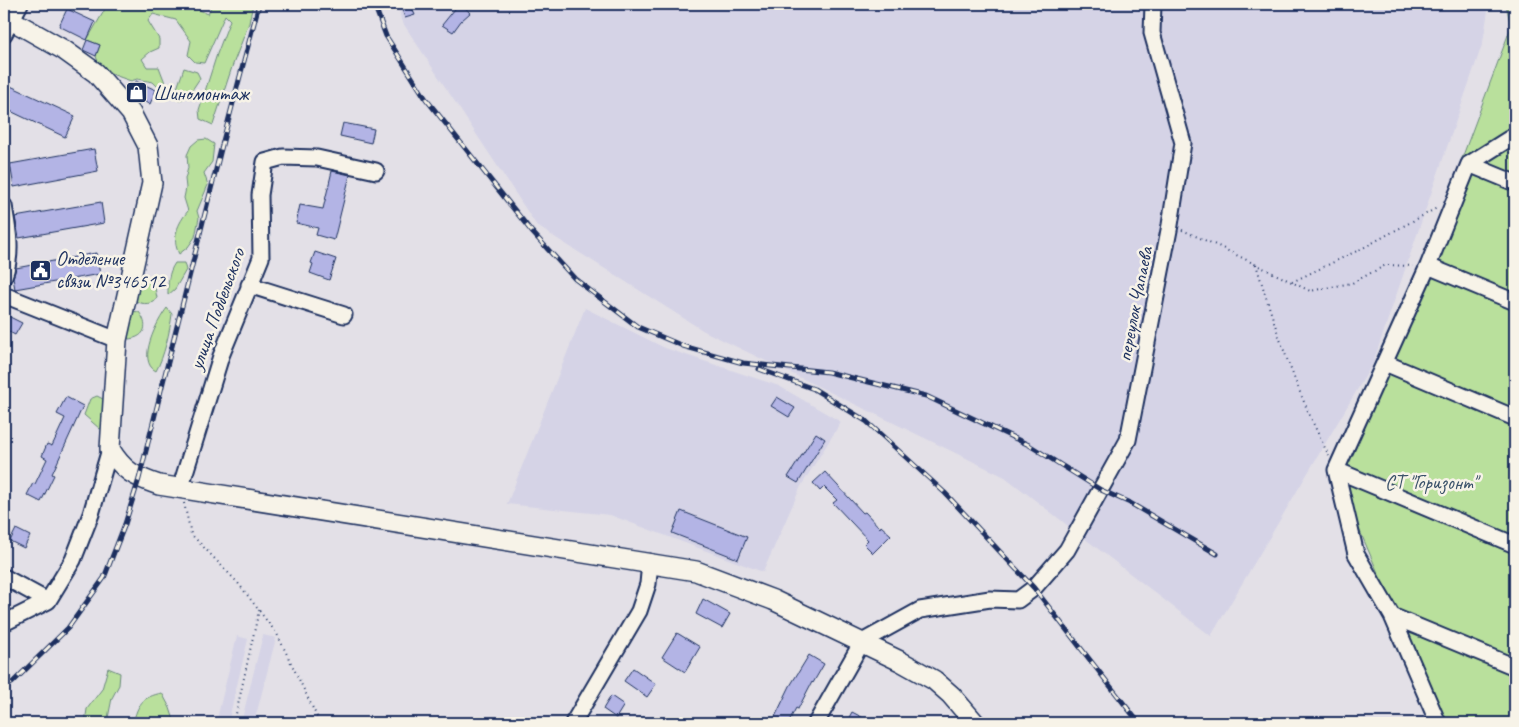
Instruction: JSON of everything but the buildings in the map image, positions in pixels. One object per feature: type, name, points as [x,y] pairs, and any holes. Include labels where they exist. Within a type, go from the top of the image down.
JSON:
[{"type":"main road","points":[[10,19],[64,50],[96,73],[131,113],[148,146],[152,184],[117,340],[110,449],[118,463],[140,479],[180,489],[650,562],[696,571],[773,600],[862,642],[934,680],[951,695],[975,723]]},
{"type":"street","name":"переулок Чапаева","points":[[862,642],[920,610],[990,599],[1018,600],[1034,588],[1067,550],[1128,440],[1170,225],[1183,144],[1152,33],[1153,4]]},
{"type":"street","points":[[1438,723],[1392,616],[1356,554],[1336,470],[1428,266],[1469,164],[1515,135]]},
{"type":"street","name":"улица Подбельского","points":[[180,489],[221,356],[261,258],[260,195],[265,162],[283,157],[317,158],[376,171]]},
{"type":"street","points":[[1469,164],[1515,183]]},
{"type":"street","points":[[4,206],[9,232],[8,261],[4,276]]},
{"type":"street","points":[[1428,266],[1515,302]]},
{"type":"street","points":[[249,285],[344,315]]},
{"type":"street","points":[[4,295],[117,340]]},
{"type":"street","points":[[1385,363],[1515,418]]},
{"type":"street","points":[[4,623],[48,600],[73,560],[91,514],[110,449]]},
{"type":"street","points":[[1336,470],[1515,544]]},
{"type":"street","points":[[573,723],[639,611],[648,584],[650,562]]},
{"type":"street","points":[[4,577],[48,600]]},
{"type":"street","points":[[1392,616],[1515,667]]},
{"type":"street","points":[[816,723],[862,642]]},
{"type":"path","points":[[1292,282],[1361,249],[1455,199]]},
{"type":"path","points":[[1170,225],[1310,291],[1352,283],[1386,264],[1428,266]]},
{"type":"path","points":[[1256,264],[1271,316],[1316,430],[1336,470]]},
{"type":"path","points":[[180,489],[191,534],[238,582],[277,634],[320,723]]},
{"type":"path","points":[[234,723],[259,610]]},
{"type":"shaded area","points":[[398,4],[1489,4],[1483,42],[1373,363],[1211,636],[1005,477],[704,331],[537,226],[401,20]]},
{"type":"shaded area","points":[[585,308],[665,348],[779,386],[841,422],[801,486],[763,572],[610,515],[507,504]]},
{"type":"shaded area","points":[[263,635],[276,638],[254,723],[241,723]]},
{"type":"shaded area","points":[[237,636],[248,639],[228,723],[216,723]]},
{"type":"green space","points":[[106,4],[187,4],[208,14],[212,4],[253,4],[249,23],[213,125],[200,119],[199,110],[230,20],[225,15],[204,63],[195,62],[188,55],[191,41],[176,20],[153,14],[148,21],[159,39],[159,48],[150,52],[142,59],[147,67],[159,67],[168,97],[153,82],[137,79],[131,81],[114,75],[99,65],[96,56],[100,45],[87,40]]},
{"type":"green space","name":"СТ \"Горизонт\"","points":[[1506,4],[1515,4],[1515,723],[1443,723],[1340,485],[1511,27]]},
{"type":"green space","points":[[184,68],[197,72],[200,78],[188,96],[180,100],[174,97]]},
{"type":"green space","points":[[206,139],[214,144],[212,162],[204,173],[208,185],[197,211],[199,218],[195,237],[188,247],[179,254],[176,242],[177,231],[188,211],[184,198],[185,179],[188,168],[187,155],[191,146],[198,140]]},
{"type":"green space","points":[[175,263],[184,263],[186,270],[175,289],[168,295],[168,282]]},
{"type":"green space","points":[[140,280],[149,280],[154,283],[157,298],[154,302],[142,303],[131,297]]},
{"type":"green space","points":[[167,308],[172,314],[171,321],[164,351],[156,371],[150,366],[148,350],[158,322]]},
{"type":"green space","points":[[132,311],[139,312],[145,326],[139,336],[129,339],[123,335]]},
{"type":"green space","points":[[97,396],[103,399],[105,403],[103,428],[100,429],[84,415],[90,399]]},
{"type":"green space","points":[[108,668],[120,673],[119,685],[112,698],[107,723],[85,723],[87,709],[102,689]]},
{"type":"green space","points":[[162,693],[175,723],[133,723],[142,702],[145,699]]},
{"type":"railway","points":[[4,688],[12,683],[68,628],[104,578],[125,524],[139,479],[259,4]]},
{"type":"railway","points":[[374,4],[386,36],[426,99],[532,232],[575,279],[638,327],[683,346],[743,363],[828,372],[926,396],[1029,445],[1101,490],[1130,503],[1217,554]]},
{"type":"railway","points":[[759,369],[814,389],[866,421],[945,493],[1034,588],[1139,723]]},
{"type":"place","name":"Шиномонтаж","points":[[137,93]]},
{"type":"place","name":"Отделение связи №346512","points":[[40,270]]}]
